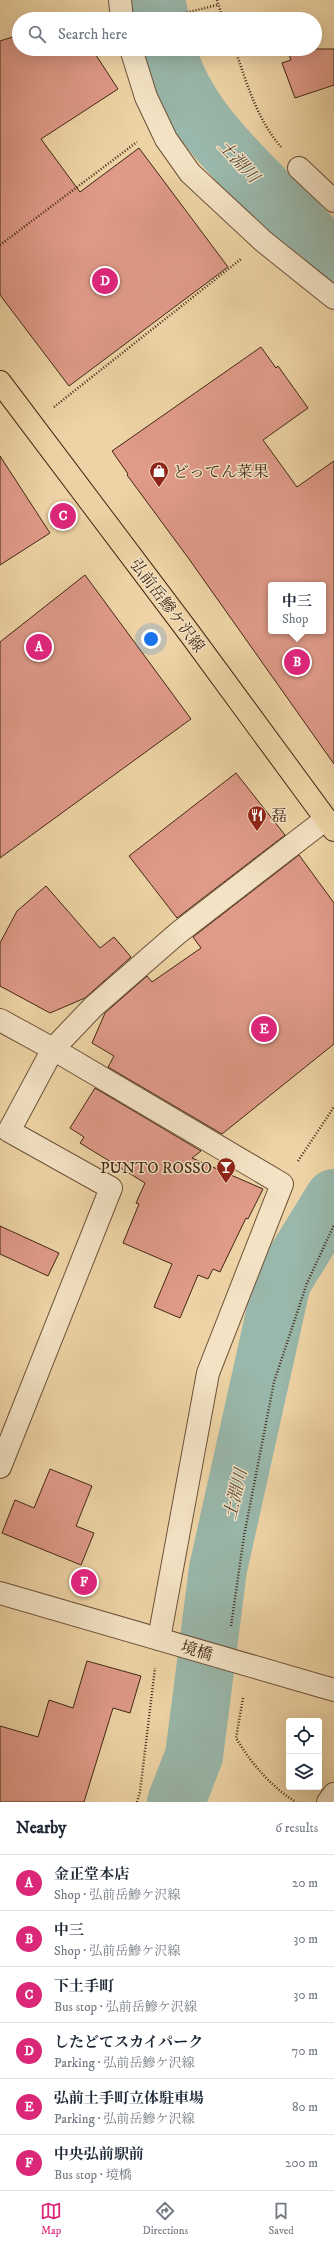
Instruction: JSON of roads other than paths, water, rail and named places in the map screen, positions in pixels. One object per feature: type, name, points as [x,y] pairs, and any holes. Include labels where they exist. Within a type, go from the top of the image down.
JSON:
[{"type":"main road","name":"弘前岳鰺ケ沢線","points":[[0,382],[330,825]]},
{"type":"street","points":[[120,0],[121,12]]},
{"type":"street","points":[[133,56],[146,97],[166,139],[190,173],[263,241],[334,298]]},
{"type":"street","points":[[299,168],[334,200]]},
{"type":"street","points":[[0,1467],[111,1188],[9,1131],[54,1049],[93,1007],[178,933],[330,825]]},
{"type":"street","points":[[0,1020],[54,1049],[282,1184],[208,1373],[166,1641]]},
{"type":"street","name":"境橋","points":[[0,1593],[334,1690]]},
{"type":"street","points":[[328,1802],[334,1794]]},
{"type":"waterway","name":"土淵川","points":[[156,0],[159,12]]},
{"type":"waterway","name":"土淵川","points":[[169,56],[185,93],[212,133],[262,187],[334,257]]},
{"type":"waterway","name":"土淵川","points":[[176,1802],[194,1756],[218,1569],[282,1282],[334,1198]]},
{"type":"place","name":"したどてスカイパーク","points":[[105,281]]},
{"type":"place","name":"どってん菜果","points":[[159,488]]},
{"type":"place","name":"下土手町","points":[[63,516]]},
{"type":"place","name":"金正堂本店","points":[[39,647]]},
{"type":"place","name":"中三","points":[[297,662]]},
{"type":"place","name":"磊","points":[[257,832]]},
{"type":"place","name":"弘前土手町立体駐車場","points":[[264,1029]]},
{"type":"place","name":"PUNTO ROSSO","points":[[226,1184]]},
{"type":"place","name":"中央弘前駅前","points":[[84,1582]]}]
